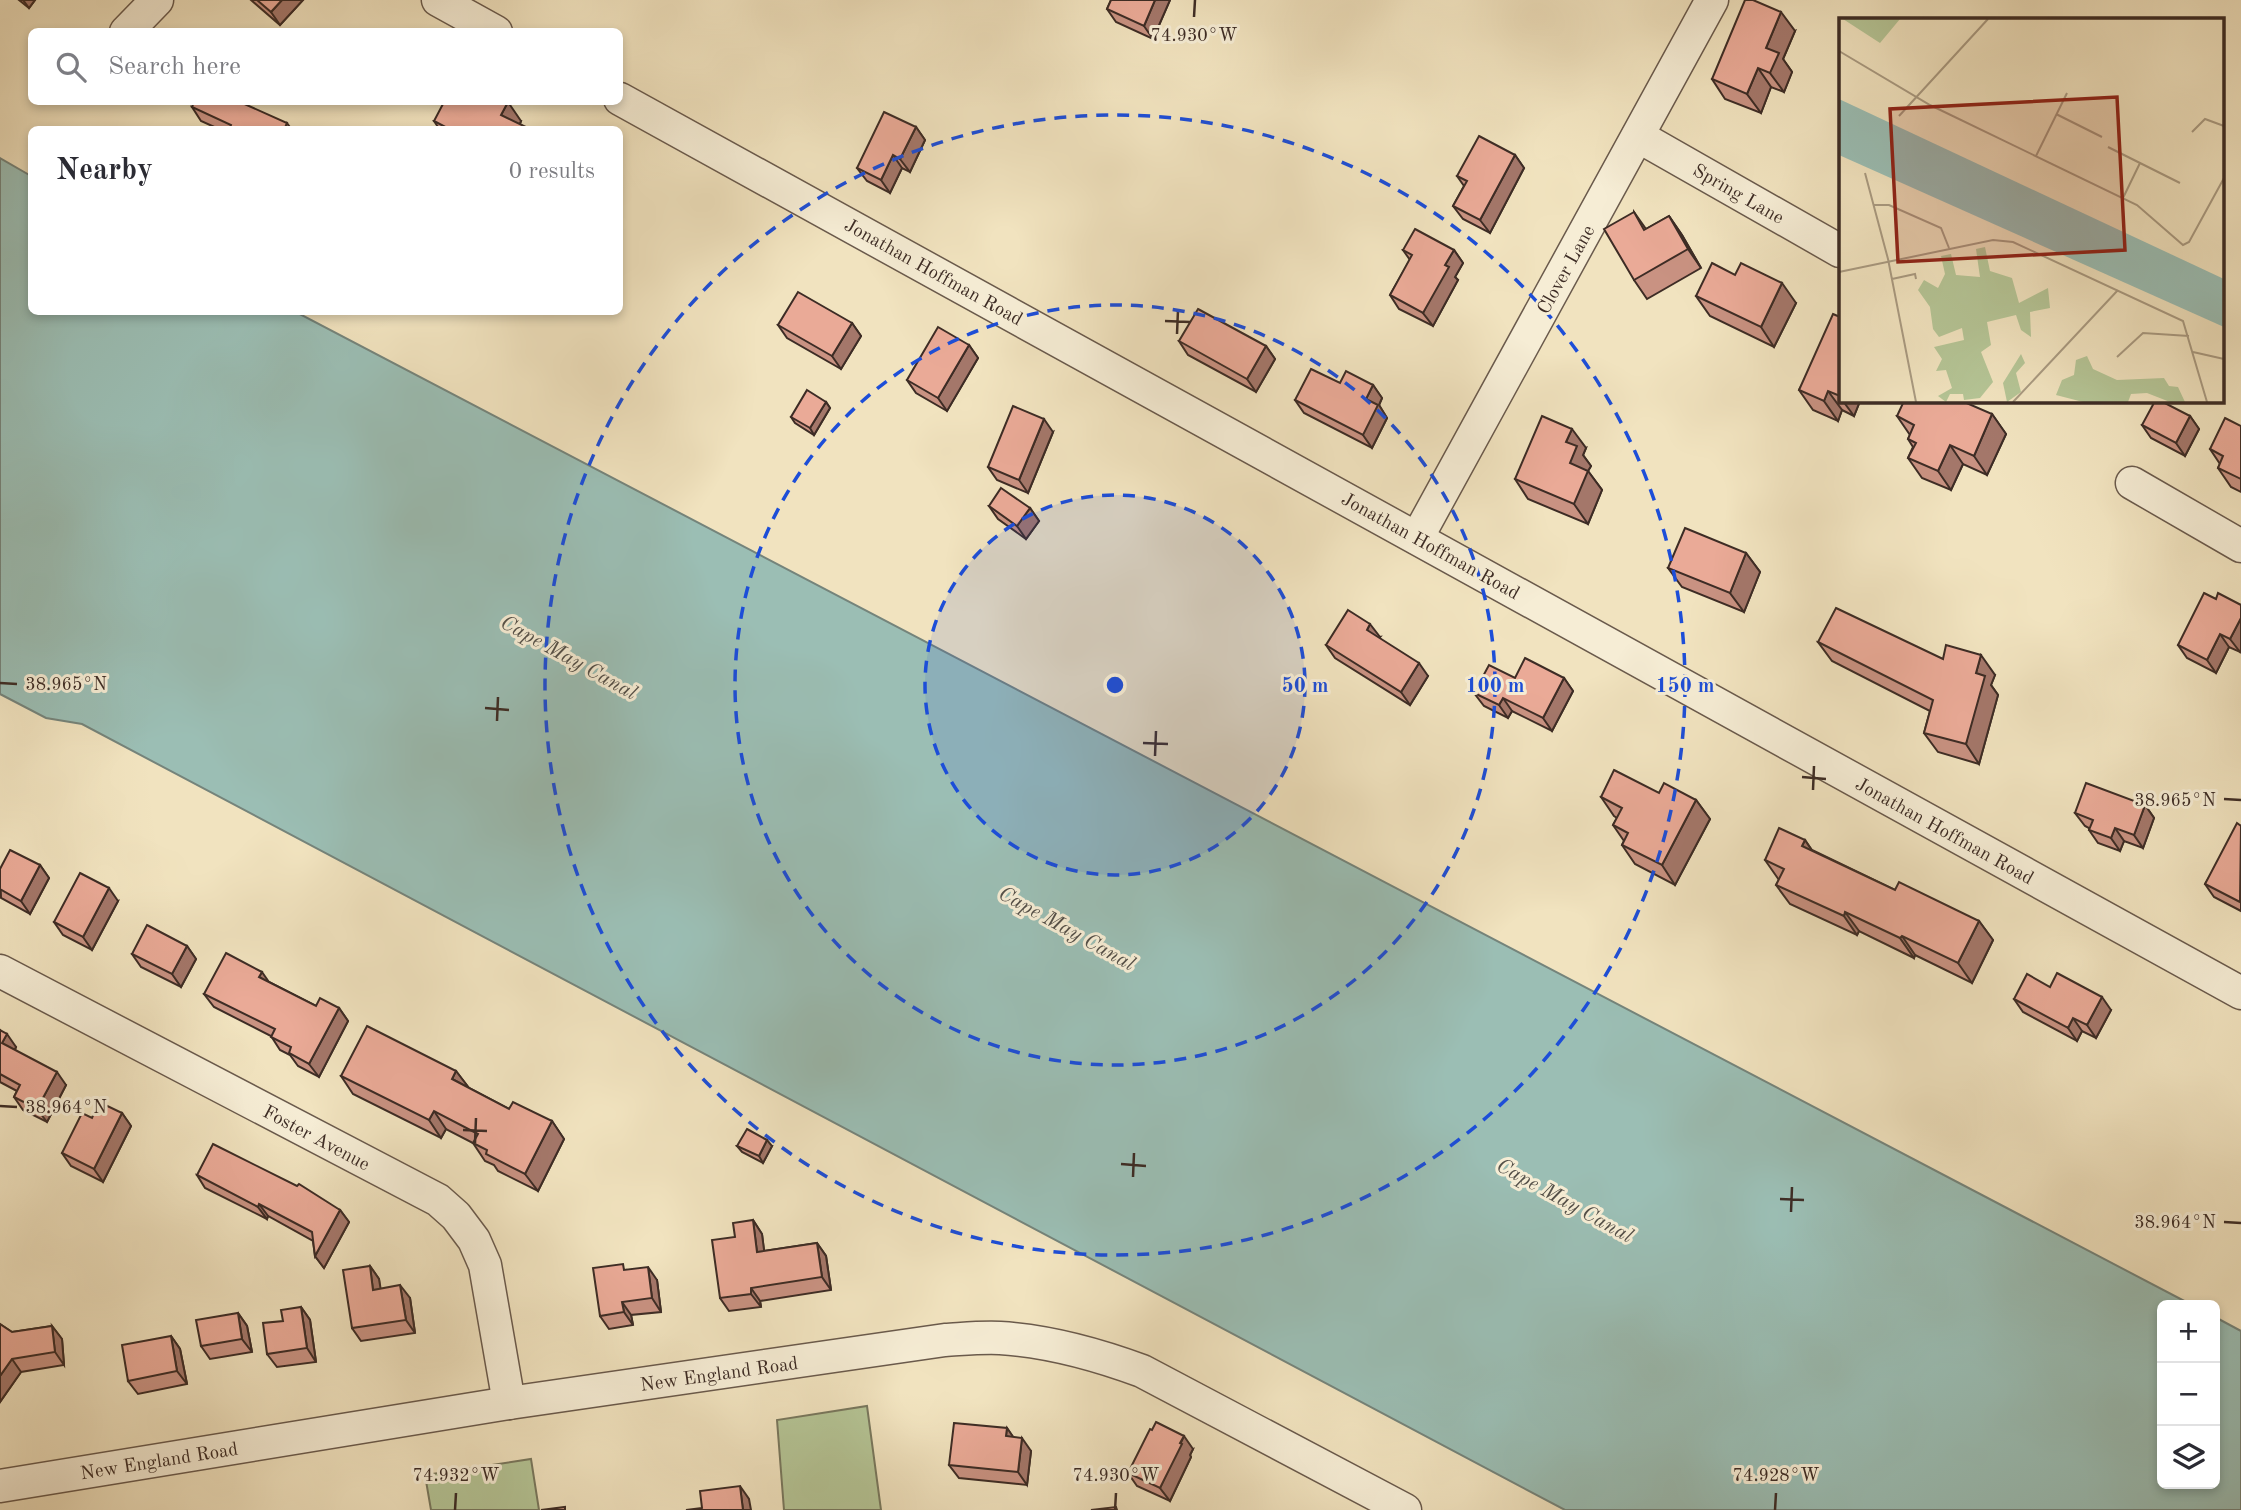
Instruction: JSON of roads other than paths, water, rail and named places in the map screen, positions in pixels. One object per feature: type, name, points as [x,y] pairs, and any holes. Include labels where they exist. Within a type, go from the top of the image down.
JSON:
[{"type":"street","points":[[129,28],[158,0]]},
{"type":"street","points":[[438,0],[489,28]]},
{"type":"street","name":"Clover Lane","points":[[1418,538],[1712,0]]},
{"type":"street","name":"Jonathan Hoffman Road","points":[[623,101],[2241,993]]},
{"type":"street","name":"Spring Lane","points":[[1638,136],[1839,250]]},
{"type":"street","points":[[2132,483],[2241,546]]},
{"type":"street","name":"Foster Avenue","points":[[0,971],[438,1200],[456,1216],[474,1240],[485,1265],[509,1403]]},
{"type":"street","name":"New England Road","points":[[0,1486],[509,1403],[945,1340],[999,1338],[1052,1344],[1098,1355],[1142,1371],[1405,1510]]},
{"type":"water","name":"Cape May Canal","points":[[0,158],[28,174],[28,315],[302,315],[2182,1300],[2157,1300],[2157,1489],[2220,1489],[2220,1320],[2241,1331],[2241,1510],[1565,1510],[82,724],[46,718],[0,694]]}]
